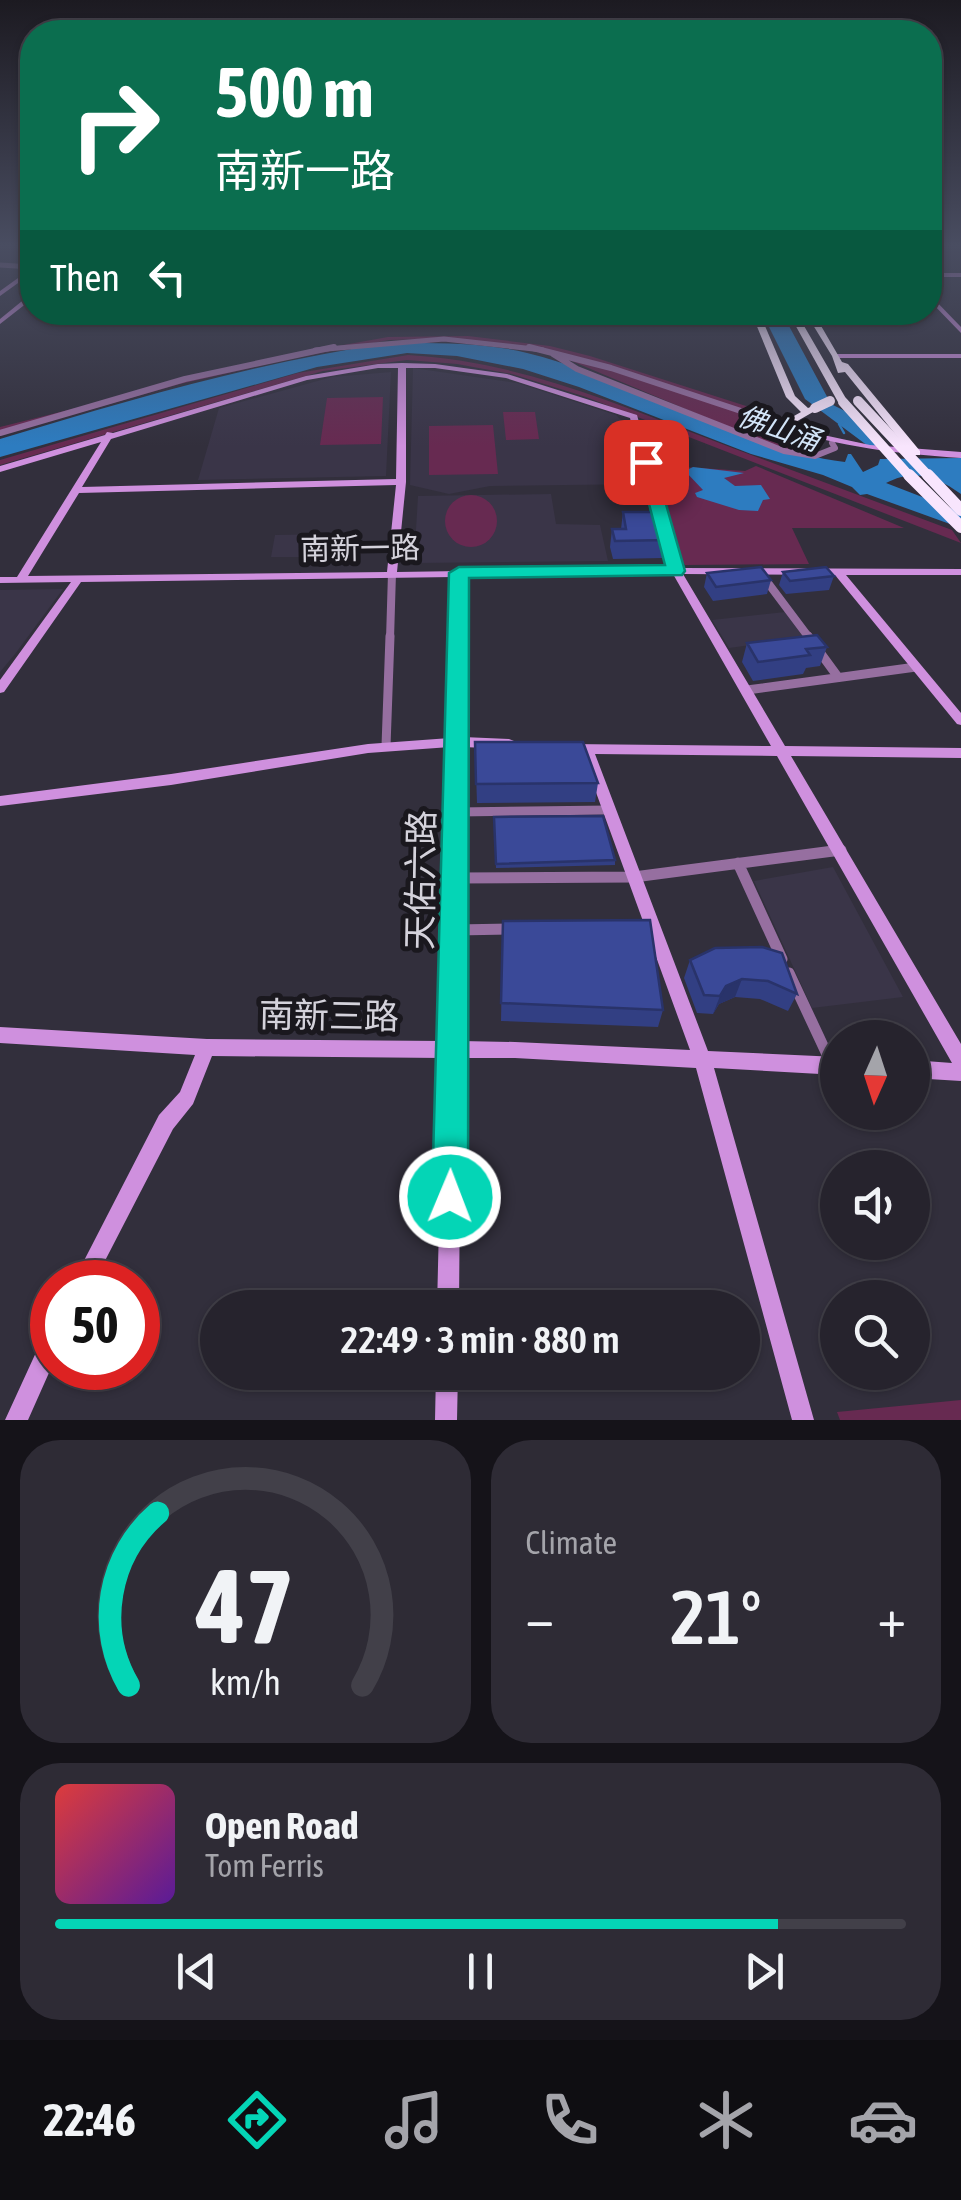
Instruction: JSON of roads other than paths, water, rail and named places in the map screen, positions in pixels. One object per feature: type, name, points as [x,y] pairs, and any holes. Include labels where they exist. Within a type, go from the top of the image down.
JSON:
[{"type":"highway","points":[[761,325],[791,396],[811,410]]},
{"type":"highway","points":[[799,325],[844,402],[924,492],[961,527]]},
{"type":"highway","points":[[817,325],[858,401],[961,510]]},
{"type":"highway","points":[[783,425],[832,397],[813,359],[816,355]]},
{"type":"highway","points":[[837,360],[916,453]]},
{"type":"street","points":[[0,433],[160,387],[382,339],[455,338],[552,352],[832,442],[872,451],[961,455]]},
{"type":"street","points":[[552,352],[578,369],[784,451],[815,456],[835,448],[832,442]]},
{"type":"street","points":[[837,360],[961,356]]},
{"type":"street","points":[[386,746],[392,573],[401,482],[402,365]]},
{"type":"street","points":[[0,469],[306,378],[402,365],[507,376],[634,417],[676,571],[961,1061]]},
{"type":"street","points":[[21,579],[110,434]]},
{"type":"street","points":[[76,490],[401,482]]},
{"type":"street","points":[[759,571],[838,678]]},
{"type":"street","points":[[836,571],[961,721]]},
{"type":"street","name":"南新一路","points":[[0,580],[392,573],[961,572]]},
{"type":"street","name":"天佑六路","points":[[448,1290],[459,573]]},
{"type":"street","points":[[0,689],[79,578]]},
{"type":"street","points":[[796,647],[814,644]]},
{"type":"street","points":[[727,656],[744,654]]},
{"type":"street","points":[[748,690],[916,666]]},
{"type":"street","points":[[0,801],[198,776],[386,746],[459,739],[532,746]]},
{"type":"street","points":[[550,747],[961,753]]},
{"type":"street","points":[[587,750],[634,877],[643,929],[702,1059],[803,1420]]},
{"type":"street","points":[[458,812],[609,810]]},
{"type":"street","points":[[456,878],[634,877],[841,850]]},
{"type":"street","points":[[738,864],[820,1035]]},
{"type":"street","points":[[456,930],[535,929]]},
{"type":"street","name":"南新三路","points":[[0,1035],[207,1047],[453,1050],[820,1065]]},
{"type":"street","points":[[94,1260],[166,1122],[187,1098],[207,1047]]},
{"type":"street","points":[[930,1070],[961,1072]]},
{"type":"street","points":[[16,1420],[30,1390]]},
{"type":"street","points":[[446,1390],[446,1420]]},
{"type":"water","points":[[768,325],[788,325],[831,404],[847,412],[885,448],[868,446],[805,399]]},
{"type":"water","name":"佛山涌","points":[[390,343],[476,345],[527,353],[607,379],[762,443],[845,462],[851,454],[863,472],[878,465],[880,459],[961,458],[961,494],[925,476],[906,476],[886,483],[961,512],[961,528],[867,494],[860,495],[852,487],[823,475],[751,454],[579,387],[523,369],[457,356],[407,353],[317,367],[0,457],[0,439],[96,410],[242,371]]},
{"type":"water","points":[[693,467],[744,473],[724,478],[735,486],[761,485],[770,499],[763,500],[758,511],[739,510],[697,497],[695,493],[703,490],[685,471]]},
{"type":"waterway","points":[[843,422],[839,424],[844,433]]}]
